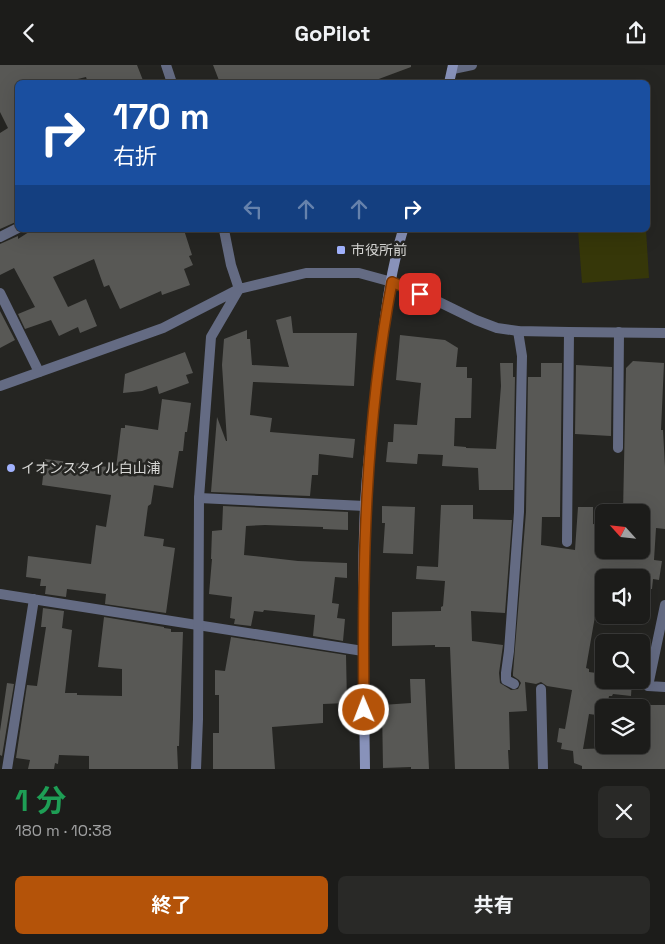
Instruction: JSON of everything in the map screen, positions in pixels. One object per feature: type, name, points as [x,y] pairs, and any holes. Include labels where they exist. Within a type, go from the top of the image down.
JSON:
[{"type":"main road","points":[[450,80],[453,67]]},
{"type":"main road","points":[[365,769],[363,651],[365,506],[384,323],[403,232]]},
{"type":"street","points":[[166,65],[171,80]]},
{"type":"street","points":[[453,67],[472,65]]},
{"type":"street","points":[[0,237],[15,230]]},
{"type":"street","points":[[196,769],[199,498],[211,337],[239,289],[231,265],[224,232]]},
{"type":"street","points":[[0,386],[163,328],[239,289],[306,273],[359,273],[392,282],[435,300],[476,321],[497,328],[518,331],[665,333]]},
{"type":"street","points":[[0,293],[39,372]]},
{"type":"street","points":[[514,684],[506,680],[506,673],[519,512],[522,356],[518,331]]},
{"type":"street","points":[[567,542],[570,332]]},
{"type":"street","points":[[618,448],[619,332]]},
{"type":"street","points":[[199,498],[365,506]]},
{"type":"street","points":[[0,594],[363,651]]},
{"type":"street","points":[[0,768],[6,769],[34,599]]},
{"type":"street","points":[[665,605],[648,686],[665,687]]},
{"type":"street","points":[[541,689],[543,769]]},
{"type":"shaded area","points":[[578,232],[646,232],[649,278],[582,283]]},
{"type":"building","points":[[0,65],[137,65],[143,80],[87,80],[86,77],[74,80],[15,80],[15,222],[0,229],[0,133],[8,128],[0,112]]},
{"type":"building","points":[[213,65],[411,65],[411,67],[376,80],[219,80]]},
{"type":"building","points":[[29,232],[185,232],[192,255],[189,256],[193,265],[184,269],[190,285],[162,295],[161,291],[120,309],[109,285],[104,287],[94,259],[53,277],[68,307],[86,299],[97,326],[80,333],[78,327],[59,336],[51,320],[25,329],[18,314],[35,307],[14,268],[0,275],[0,244],[18,236],[18,239]]},
{"type":"building","points":[[0,311],[15,340],[0,348]]},
{"type":"building","points":[[291,316],[293,333],[357,333],[354,386],[253,382],[250,415],[272,418],[270,432],[355,439],[353,458],[319,454],[318,475],[312,475],[310,496],[211,492],[217,417],[227,441],[222,365],[224,339],[247,330],[247,339],[250,339],[252,365],[289,367],[276,320]]},
{"type":"building","points":[[400,335],[445,340],[458,348],[456,367],[467,367],[467,378],[472,378],[471,418],[455,418],[454,446],[496,449],[501,386],[500,363],[513,363],[513,377],[515,377],[513,490],[479,490],[478,468],[442,466],[443,455],[418,454],[417,464],[386,462],[388,442],[393,442],[394,424],[417,425],[421,383],[396,380]]},
{"type":"building","points":[[185,352],[193,373],[186,375],[189,383],[159,394],[157,386],[142,391],[123,393],[125,374]]},
{"type":"building","points":[[633,361],[664,363],[661,430],[663,430],[665,467],[665,529],[656,528],[654,560],[662,561],[659,580],[653,579],[652,589],[650,589],[650,569],[595,569],[595,616],[586,668],[589,669],[589,672],[595,673],[595,689],[631,689],[631,696],[613,694],[609,696],[608,699],[595,699],[595,715],[589,714],[583,749],[595,749],[595,754],[650,754],[650,705],[665,705],[665,769],[582,769],[582,766],[574,763],[573,751],[561,749],[562,743],[557,742],[559,728],[565,729],[572,690],[547,686],[541,682],[536,684],[525,682],[527,711],[509,712],[509,769],[455,769],[450,647],[435,647],[435,645],[392,646],[392,612],[441,611],[445,581],[416,579],[417,566],[438,567],[441,505],[473,505],[473,519],[512,520],[505,613],[471,611],[472,641],[503,645],[499,673],[500,683],[511,690],[518,689],[521,683],[513,676],[513,673],[526,512],[528,377],[541,377],[541,363],[562,363],[560,517],[542,517],[541,545],[575,550],[578,507],[593,507],[595,559],[650,559],[650,504],[623,504],[626,368]]},
{"type":"building","points":[[576,365],[612,367],[611,436],[575,434]]},
{"type":"building","points":[[162,399],[191,403],[183,451],[179,451],[173,488],[154,485],[151,504],[148,506],[144,536],[164,539],[163,546],[175,548],[166,613],[105,604],[106,594],[67,589],[66,597],[45,594],[46,586],[40,586],[41,579],[26,577],[28,556],[91,564],[96,525],[106,527],[111,495],[42,485],[45,459],[116,468],[121,428],[125,428],[125,425],[158,430]]},
{"type":"building","points":[[223,506],[348,512],[348,530],[323,529],[323,527],[246,526],[244,555],[298,561],[347,563],[347,578],[335,577],[332,603],[339,604],[337,618],[345,619],[343,641],[313,636],[315,615],[264,610],[263,612],[254,611],[251,626],[234,624],[235,619],[230,618],[232,597],[209,594],[212,531],[222,530]]},
{"type":"building","points":[[382,506],[415,507],[413,554],[383,553],[385,523],[382,523]]},
{"type":"building","points":[[43,608],[64,611],[62,628],[72,630],[65,693],[122,696],[122,669],[98,667],[104,617],[164,627],[171,629],[171,632],[183,632],[179,746],[177,746],[178,769],[89,769],[89,756],[59,755],[58,764],[55,763],[54,769],[28,769],[30,760],[16,758],[27,685],[37,686],[46,627],[41,627]]},
{"type":"building","points":[[231,637],[346,655],[347,703],[323,704],[323,723],[272,727],[275,769],[213,769],[213,733],[219,733],[219,695],[215,695],[215,670],[225,671]]},
{"type":"building","points":[[410,679],[425,679],[429,769],[411,769],[411,767],[383,768],[382,705],[411,703]]},
{"type":"building","points":[[7,683],[14,684],[2,756],[0,755],[0,731]]},
{"type":"place","name":"市役所前","points":[[341,250]]},
{"type":"place","name":"イオンスタイル白山浦","points":[[11,468]]},
{"type":"route","points":[[364,710],[363,595],[365,506],[384,323],[392,282],[420,294]]}]
